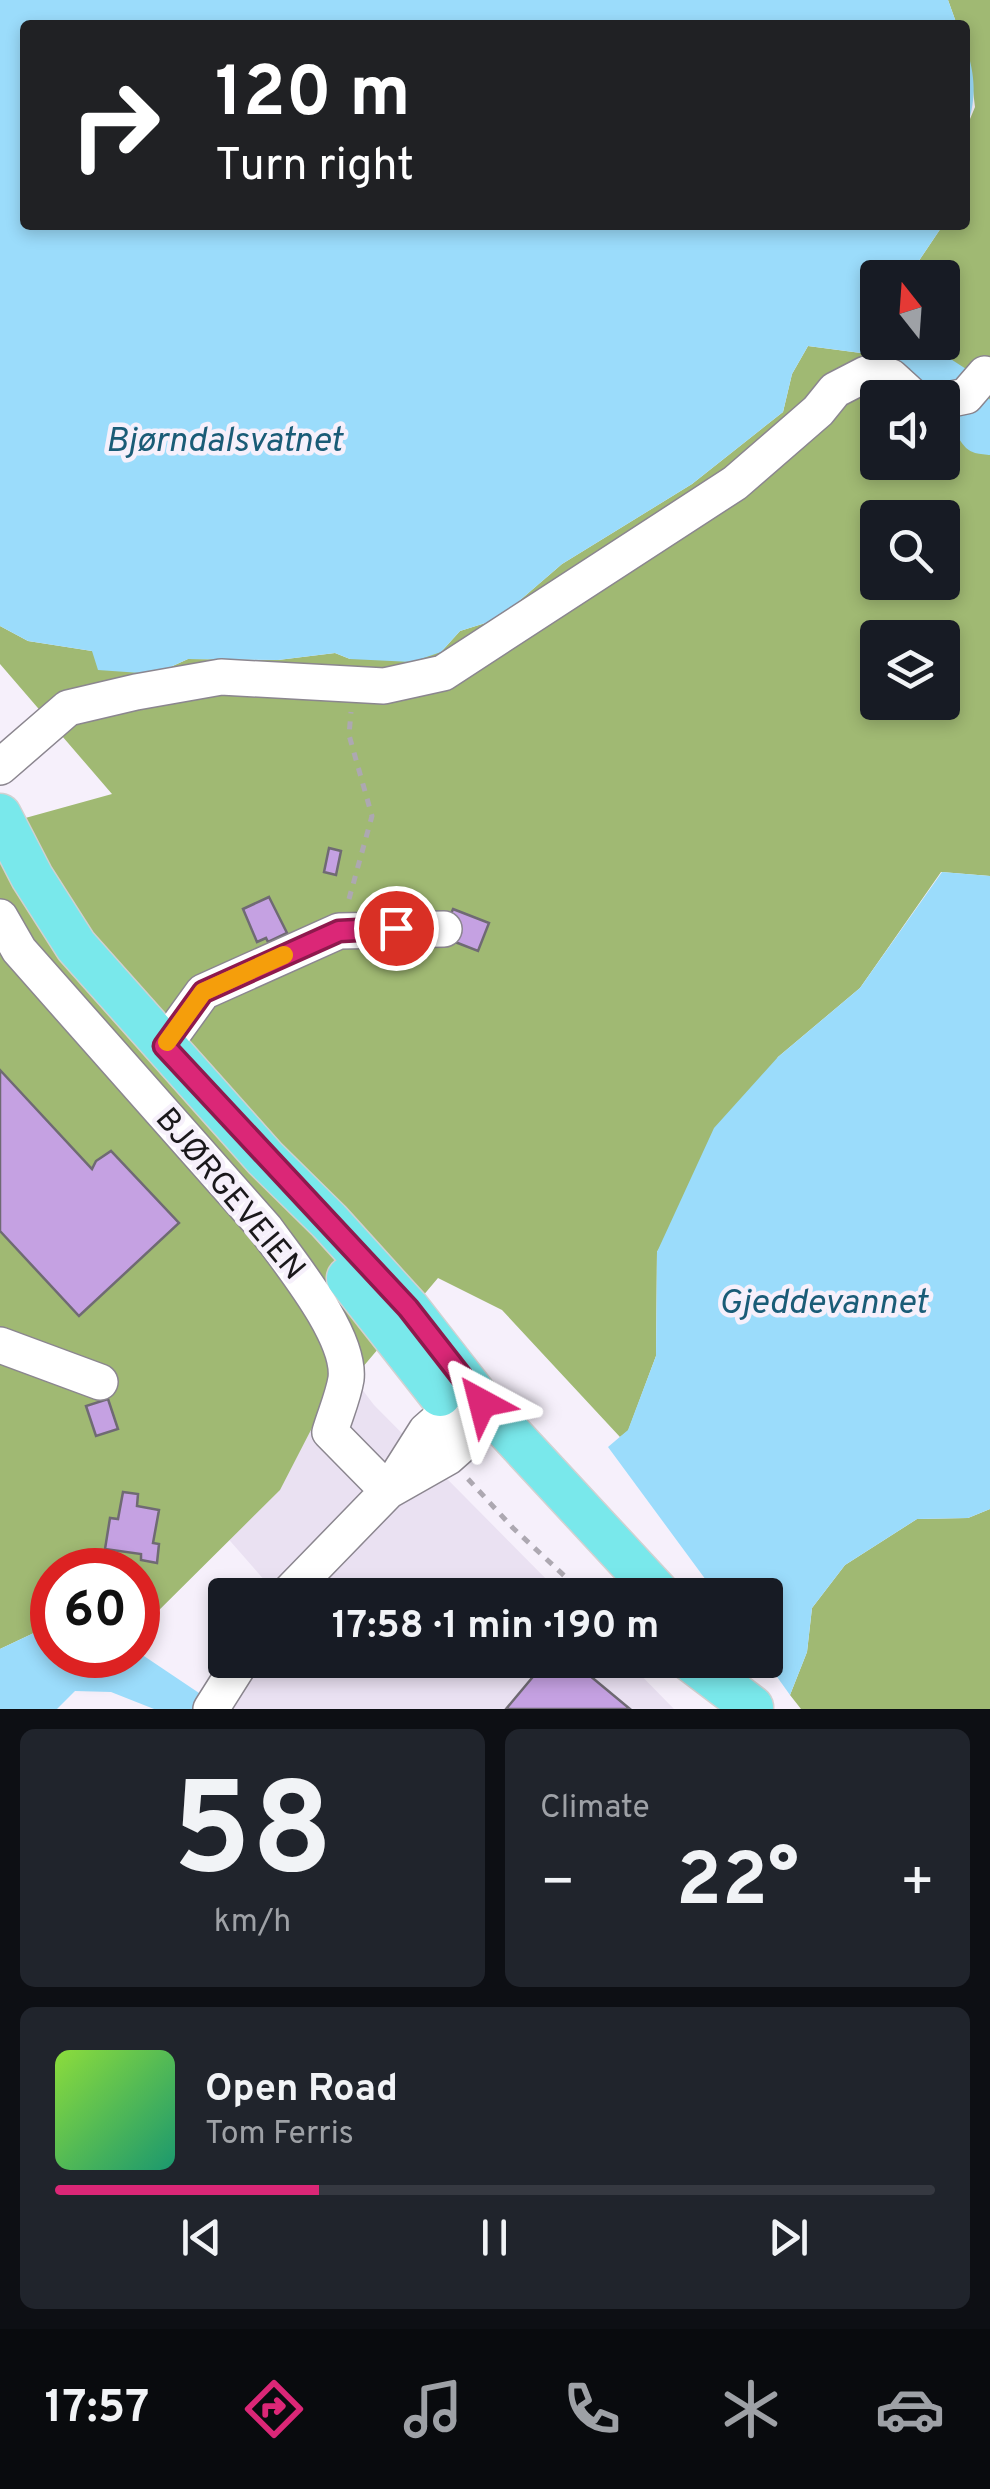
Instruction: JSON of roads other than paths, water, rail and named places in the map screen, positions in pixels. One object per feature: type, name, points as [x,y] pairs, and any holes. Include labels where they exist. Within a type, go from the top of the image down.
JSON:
[{"type":"main road","name":"BJØRGEVEIEN","points":[[0,815],[32,877],[76,946],[265,1158],[329,1253],[467,1429],[611,1578]]},
{"type":"main road","name":"BJØRGEVEIEN","points":[[467,1429],[640,1578]]},
{"type":"main road","points":[[714,1678],[754,1708]]},
{"type":"main road","points":[[731,1678],[754,1708]]},
{"type":"street","points":[[0,767],[68,708],[136,692],[221,677],[384,686],[443,673],[735,483],[818,411],[835,390],[866,374],[894,380]]},
{"type":"street","name":"BJØRGEVEIEN","points":[[0,917],[19,950],[265,1228],[296,1271],[343,1352],[346,1378],[330,1432],[388,1491]]},
{"type":"street","points":[[164,1046],[203,992],[339,931],[444,929]]},
{"type":"street","points":[[0,1345],[100,1382]]},
{"type":"street","points":[[304,1578],[388,1491],[426,1432],[467,1429]]},
{"type":"street","points":[[211,1709],[231,1678]]},
{"type":"water","name":"Bjørndalsvatnet","points":[[0,0],[948,0],[955,20],[20,20],[20,230],[940,230],[919,260],[860,260],[860,353],[808,346],[792,374],[783,412],[692,484],[562,564],[498,619],[460,631],[441,652],[412,662],[350,659],[335,653],[278,660],[188,659],[155,674],[98,670],[92,651],[28,641],[0,626]]},
{"type":"water","points":[[970,63],[974,88],[970,116]]},
{"type":"water","name":"Bjørndalsvatnet","points":[[883,360],[939,360],[933,376]]},
{"type":"water","name":"Gjeddevannet","points":[[942,872],[990,876],[990,1509],[968,1518],[917,1519],[845,1565],[812,1608],[807,1652],[790,1695],[778,1678],[783,1678],[783,1578],[704,1578],[608,1447],[628,1430],[656,1356],[657,1252],[714,1128],[778,1057],[860,988]]},
{"type":"water","points":[[30,1635],[30,1678],[160,1678],[160,1667],[202,1695],[194,1709],[154,1709],[111,1692],[75,1691],[57,1709],[0,1709],[0,1649]]},
{"type":"waterway","points":[[933,376],[953,389],[982,430],[990,431]]}]
